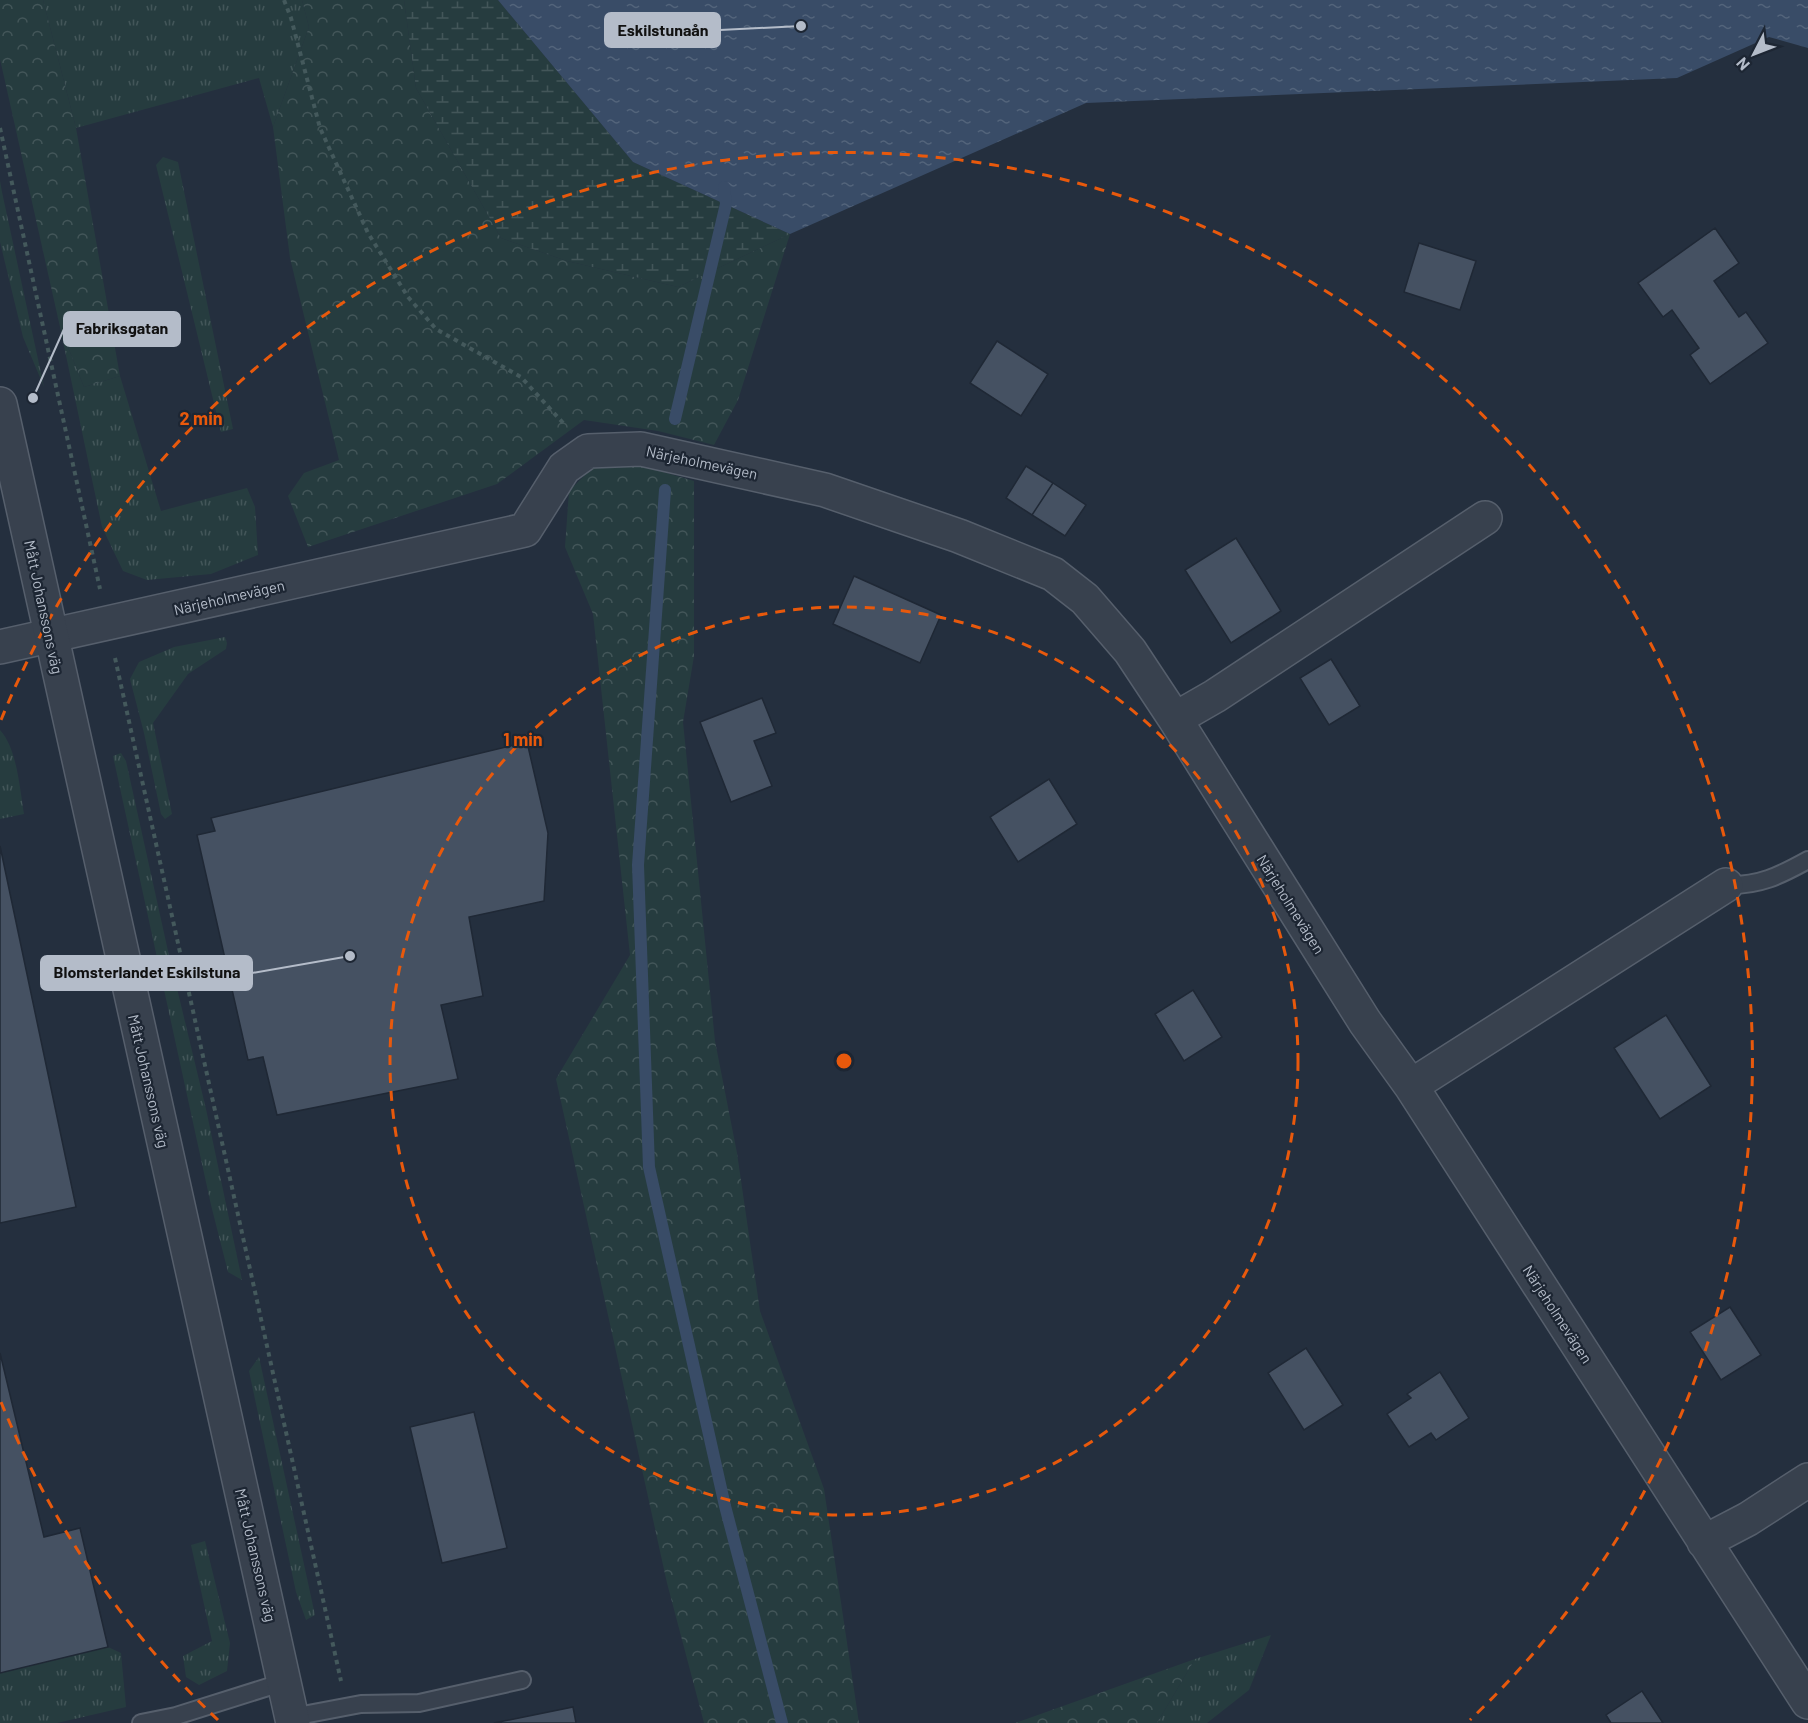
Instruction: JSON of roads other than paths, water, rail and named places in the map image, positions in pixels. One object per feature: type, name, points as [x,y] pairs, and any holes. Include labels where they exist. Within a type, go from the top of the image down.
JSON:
[{"type":"street","name":"Mått Johanssons väg","points":[[0,404],[292,1720]]},
{"type":"street","name":"Närjeholmevägen","points":[[0,648],[525,530],[564,468],[588,451],[641,449],[825,490],[959,536],[1053,574],[1085,599],[1110,625],[1130,651],[1365,1022],[1411,1086],[1808,1702]]},
{"type":"street","points":[[1175,719],[1225,689],[1485,518]]},
{"type":"street","points":[[1411,1086],[1726,885]]},
{"type":"street","points":[[1704,1542],[1748,1519],[1808,1480]]},
{"type":"lane","points":[[1726,885],[1747,886],[1774,878],[1808,861]]},
{"type":"lane","points":[[292,1720],[361,1704],[419,1702],[522,1680]]},
{"type":"lane","points":[[141,1723],[176,1716],[284,1682]]},
{"type":"water","points":[[498,0],[1808,0],[1808,48],[1769,37],[1677,78],[1086,103],[790,234],[633,162]]},
{"type":"waterway","points":[[675,419],[726,204],[724,187]]},
{"type":"waterway","points":[[665,490],[638,865],[649,1167],[725,1506],[782,1723]]},
{"type":"place","name":"Eskilstunaån","points":[[801,26]]},
{"type":"place","name":"Fabriksgatan","points":[[33,398]]},
{"type":"place","name":"Blomsterlandet Eskilstuna","points":[[350,956]]}]
